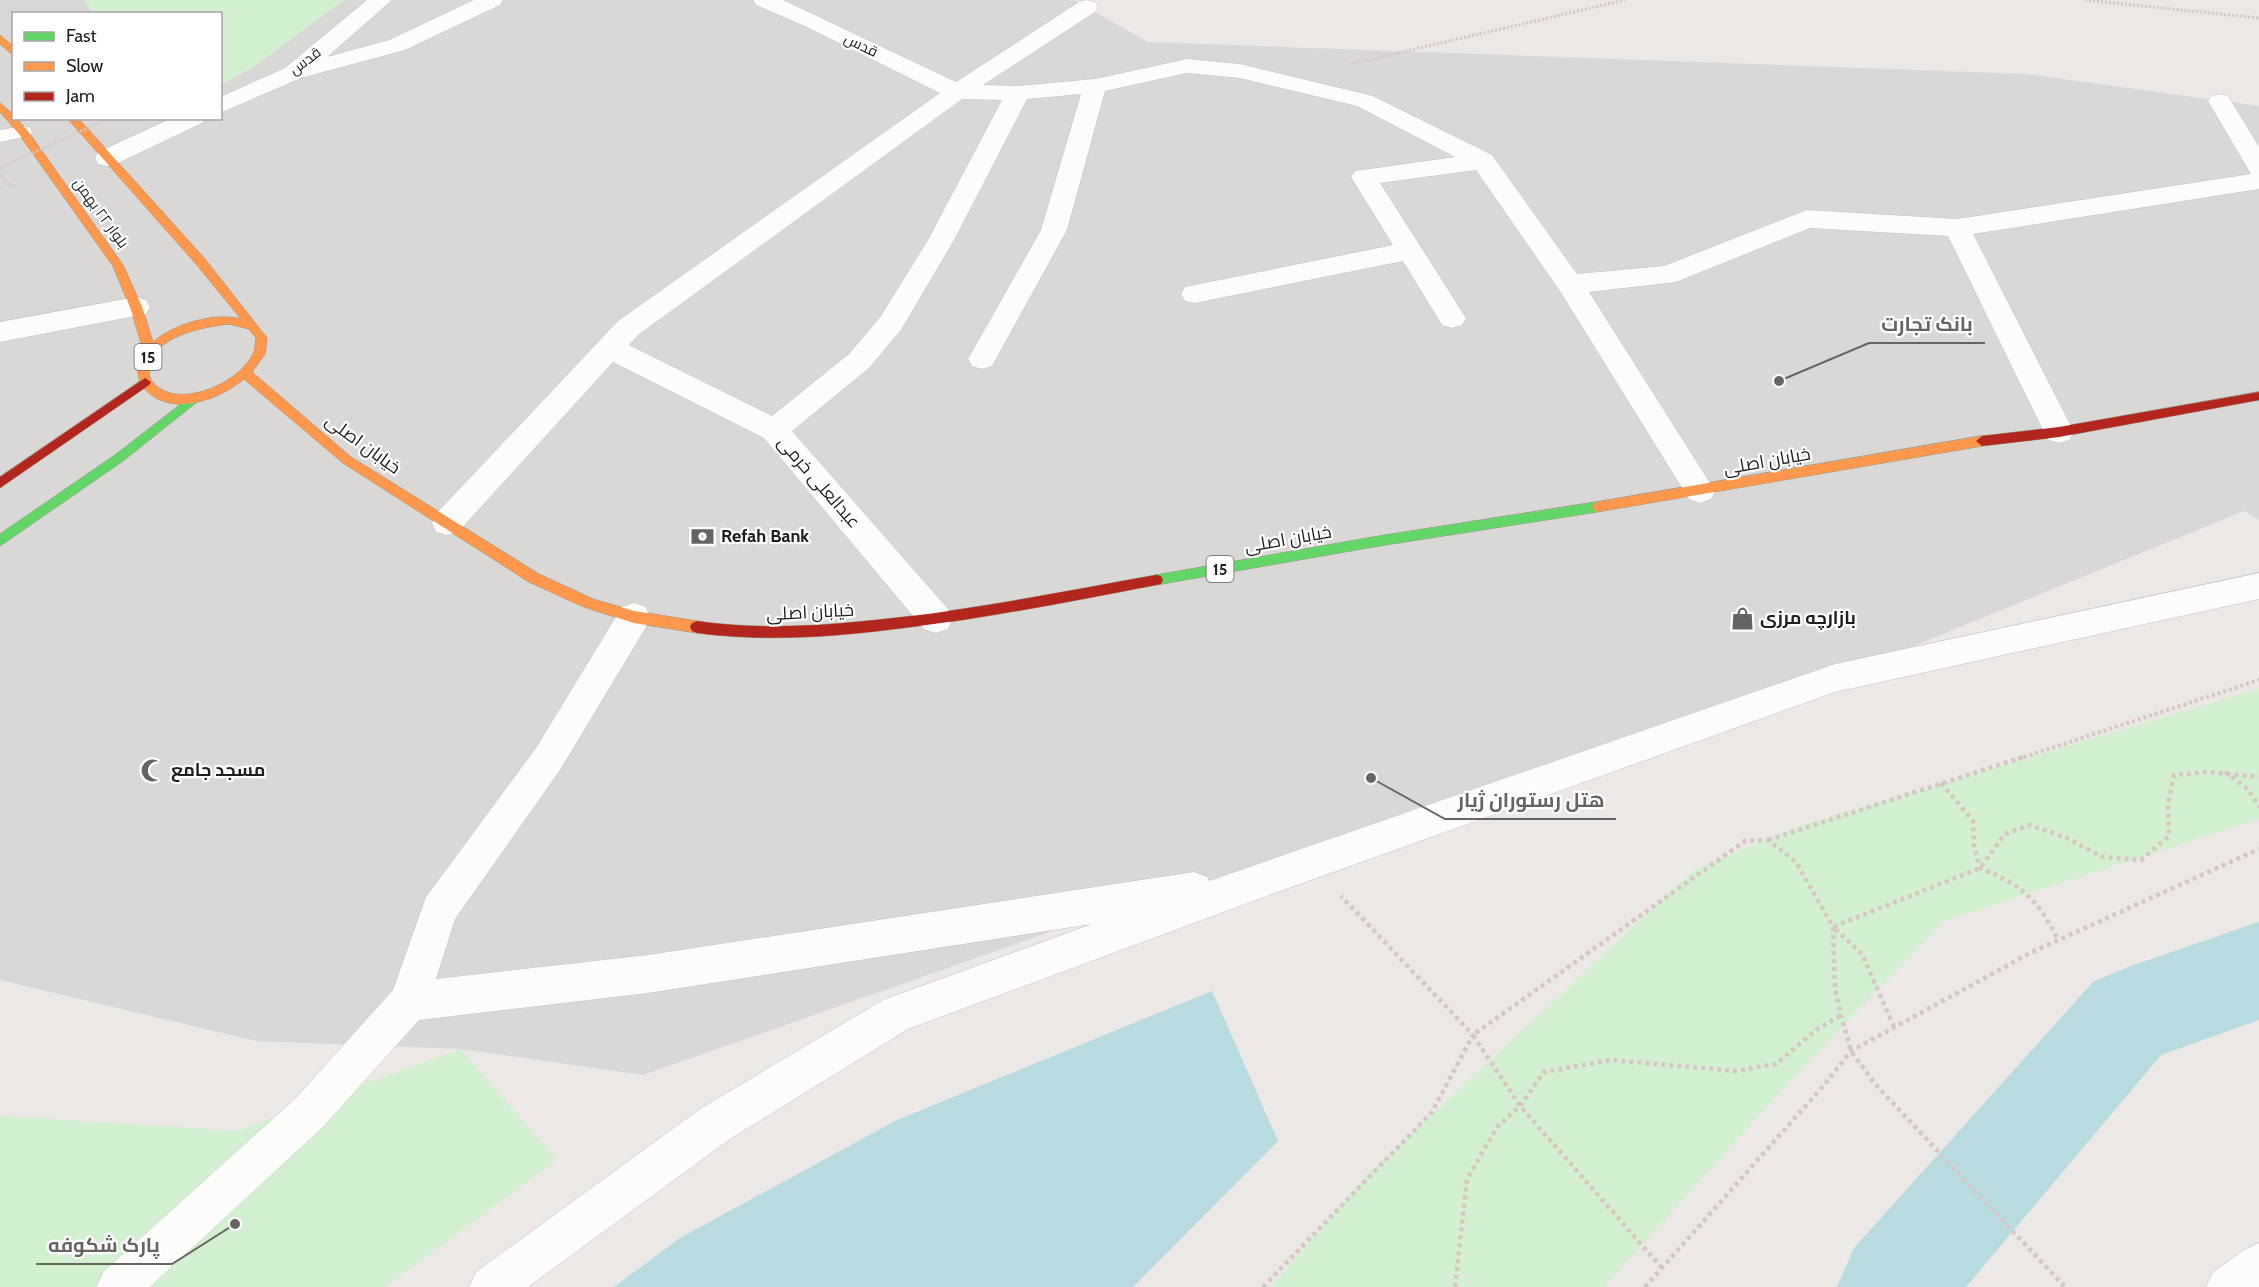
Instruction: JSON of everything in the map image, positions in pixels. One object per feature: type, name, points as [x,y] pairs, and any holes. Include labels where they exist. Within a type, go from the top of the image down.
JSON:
[{"type":"main road","points":[[0,38],[12,51]]},
{"type":"main road","name":"بلوار ۲۲ بهمن","points":[[0,106],[12,120]]},
{"type":"main road","name":"بلوار ۲۲ بهمن","points":[[12,120],[118,265],[136,307],[150,352]]},
{"type":"main road","name":"15","points":[[74,120],[201,262],[254,327],[261,336],[263,348],[257,361],[246,374],[231,385],[213,394],[193,399],[162,397],[151,391],[145,382],[143,372],[150,352],[177,333],[209,321],[241,322],[254,327]]},
{"type":"main road","name":"خیابان اصلی","points":[[246,374],[347,460],[534,578],[590,603],[634,617],[726,633],[828,632],[936,619],[1380,541],[1700,491],[1982,441],[2059,432],[2259,396]]},
{"type":"main road","points":[[0,483],[145,382]]},
{"type":"main road","points":[[0,541],[118,458],[193,399]]},
{"type":"street","name":"قدس","points":[[222,105],[293,73],[381,0]]},
{"type":"street","points":[[293,73],[397,45],[492,0]]},
{"type":"street","name":"قدس","points":[[764,0],[817,23],[957,92]]},
{"type":"street","points":[[447,523],[628,328],[1076,4]]},
{"type":"street","points":[[957,92],[1018,93],[1095,86],[1187,66],[1240,71],[1365,101],[1484,161],[1570,284],[1700,491]]},
{"type":"street","points":[[982,359],[1054,230],[1095,86]]},
{"type":"street","points":[[774,430],[859,361],[891,323],[941,240],[1018,93]]},
{"type":"street","points":[[2220,101],[2259,168]]},
{"type":"street","points":[[107,158],[189,120]]},
{"type":"street","points":[[1452,318],[1364,177],[1484,161]]},
{"type":"street","points":[[1570,284],[1667,275],[1807,219],[1957,228],[2259,181]]},
{"type":"street","points":[[1957,228],[2059,432]]},
{"type":"street","points":[[1195,294],[1410,251]]},
{"type":"street","points":[[0,332],[136,307]]},
{"type":"street","name":"عبدالعلی خرمی","points":[[610,348],[774,430],[936,619]]},
{"type":"street","points":[[491,1287],[715,1124],[897,1014],[1264,879],[1835,678],[2259,586]]},
{"type":"street","points":[[118,1287],[310,1112],[409,1002],[440,910],[548,759],[634,617]]},
{"type":"street","points":[[409,1002],[648,974],[1264,879]]},
{"type":"street","points":[[2228,1287],[2259,1265]]},
{"type":"lane","points":[[0,136],[23,132]]},
{"type":"path","points":[[1349,64],[1625,0]]},
{"type":"path","points":[[2085,0],[2259,18]]},
{"type":"path","points":[[0,168],[105,120]]},
{"type":"path","points":[[0,174],[10,186]]},
{"type":"path","points":[[1263,1287],[1432,1112],[1473,1035],[1745,841],[1768,840],[2259,680]]},
{"type":"path","points":[[1833,927],[1980,868],[2005,834],[2030,825],[2067,838],[2103,857],[2141,860],[2169,836],[2168,804],[2174,775],[2186,772],[2224,772],[2259,777]]},
{"type":"path","points":[[2224,772],[2248,789],[2259,807]]},
{"type":"path","points":[[1941,782],[1973,821],[1974,846],[1980,868]]},
{"type":"path","points":[[1768,840],[1796,862],[1833,927],[1863,954],[1894,1028]]},
{"type":"path","points":[[1645,1287],[1817,1093],[1851,1051],[2058,940],[2259,849]]},
{"type":"path","points":[[1310,863],[1473,1035],[1520,1106],[1662,1268]]},
{"type":"path","points":[[1980,868],[2008,878],[2029,892],[2044,911],[2058,940]]},
{"type":"path","points":[[1833,927],[1835,989],[1851,1051],[1875,1084],[2065,1287]]},
{"type":"path","points":[[1455,1287],[1467,1179],[1497,1127],[1520,1106],[1544,1072],[1611,1060],[1736,1071],[1776,1064],[1816,1030],[1841,1015]]},
{"type":"shaded area","points":[[0,0],[1074,0],[1148,42],[2026,74],[2259,106],[2259,520],[2244,511],[1835,678],[1264,879],[1189,883],[643,1075],[460,1049],[256,1041],[0,980]]},
{"type":"green space","points":[[84,0],[344,0],[254,67],[222,84],[222,12],[92,12]]},
{"type":"green space","points":[[2259,689],[2259,819],[1944,921],[1787,1084],[1604,1287],[1271,1287],[1363,1179],[1694,870],[1800,826]]},
{"type":"green space","points":[[460,1049],[557,1160],[385,1287],[0,1287],[0,1116],[237,1131]]},
{"type":"water","points":[[1212,991],[1278,1141],[1133,1287],[614,1287],[680,1238],[897,1120]]},
{"type":"waterway","points":[[1893,1287],[2128,1017],[2259,971]]},
{"type":"traffic: fast","points":[[0,541],[119,458],[193,399]]},
{"type":"traffic: fast","points":[[1156,580],[1379,541],[1597,507]]},
{"type":"traffic: slow","points":[[0,38],[12,51]]},
{"type":"traffic: slow","points":[[0,106],[12,120]]},
{"type":"traffic: slow","points":[[12,120],[118,265],[136,307],[150,352]]},
{"type":"traffic: slow","points":[[74,120],[201,262],[254,327]]},
{"type":"traffic: slow","points":[[229,320],[252,326],[262,338],[259,354],[247,370],[229,385],[206,396],[182,400],[159,394],[148,385],[143,373],[144,361],[151,350],[162,341],[189,328],[229,320]]},
{"type":"traffic: slow","points":[[246,374],[347,460],[534,578],[589,603],[634,617],[697,627]]},
{"type":"traffic: slow","points":[[1597,507],[1982,441]]},
{"type":"traffic: jam","points":[[0,483],[145,382]]},
{"type":"traffic: jam","points":[[1982,441],[2059,432],[2259,396]]},
{"type":"traffic: jam","points":[[697,627],[770,633],[843,629],[958,615],[1156,580]]},
{"type":"place","name":"بانک تجارت","points":[[1779,381]]},
{"type":"place","name":"Refah Bank","points":[[703,536]]},
{"type":"place","name":"بازارچه مرزی","points":[[1742,618]]},
{"type":"place","name":"مسجد جامع","points":[[153,770]]},
{"type":"place","name":"هتل رستوران ژیار","points":[[1371,778]]},
{"type":"place","name":"پارک شکوفه","points":[[235,1224]]}]
